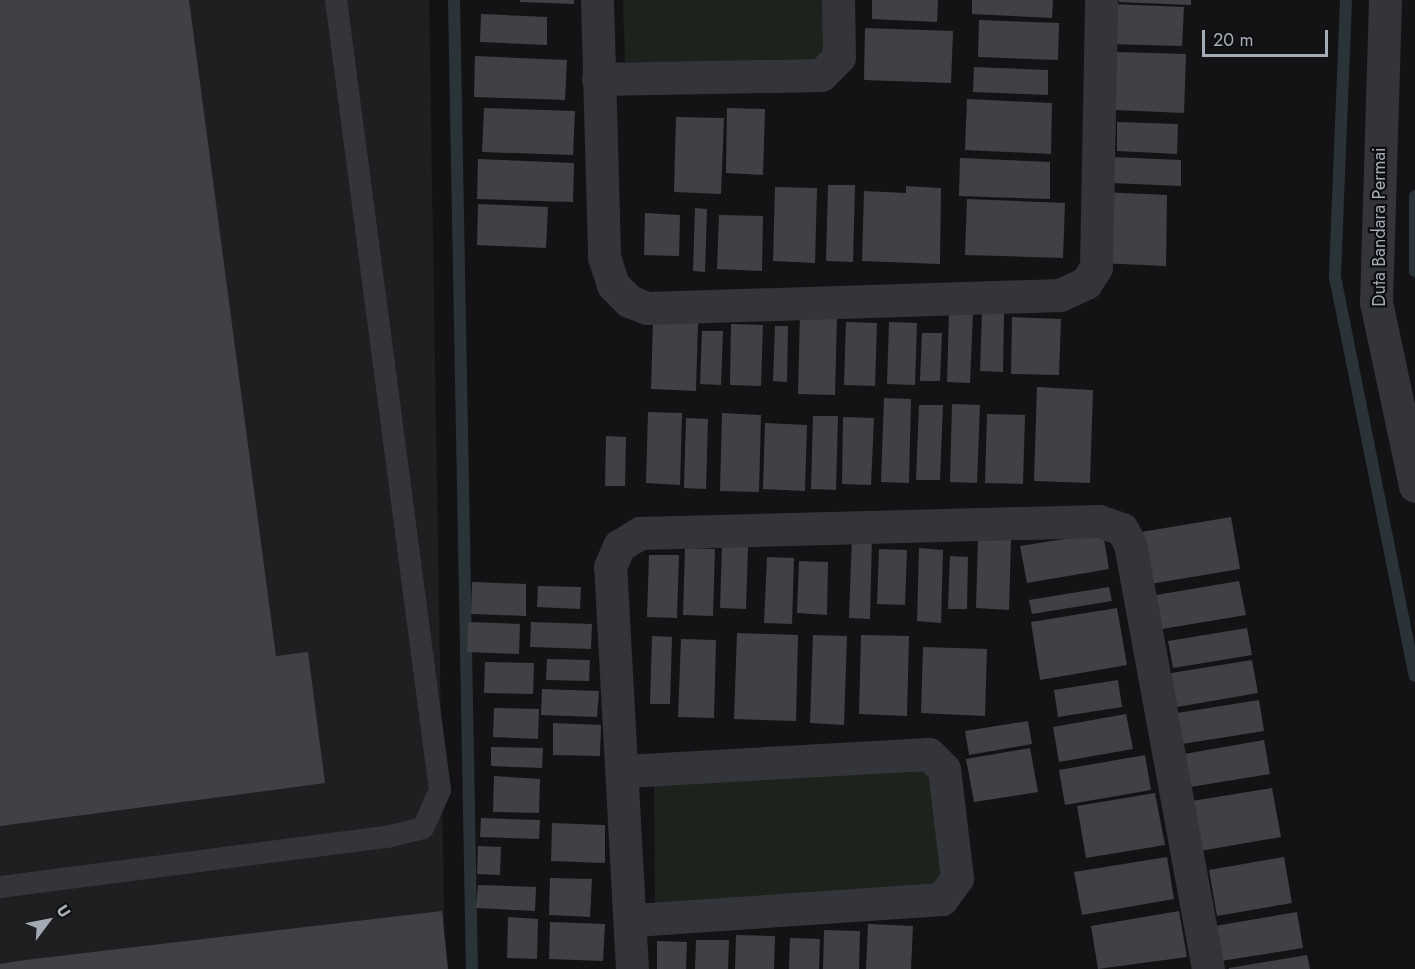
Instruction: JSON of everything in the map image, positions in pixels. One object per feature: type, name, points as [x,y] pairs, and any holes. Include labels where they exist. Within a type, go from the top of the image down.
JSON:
[{"type":"street","points":[[597,0],[604,257],[612,285],[628,301],[647,308],[1060,295],[1086,284],[1096,267],[1101,0]]},
{"type":"street","points":[[598,79],[821,75],[839,57],[838,0]]},
{"type":"street","name":"Duta Bandara Permai","points":[[1386,0],[1376,302],[1415,486]]},
{"type":"street","points":[[632,969],[624,771],[610,567],[619,546],[640,533],[1099,521],[1122,529],[1130,544],[1208,969]]},
{"type":"street","points":[[624,771],[928,754],[944,769],[957,878],[942,899],[630,920]]},
{"type":"lane","points":[[0,887],[387,837],[423,828],[440,790],[336,0]]},
{"type":"shaded area","points":[[0,0],[429,0],[445,969],[0,969]]},
{"type":"shaded area","points":[[623,0],[828,0],[827,63],[625,62]]},
{"type":"shaded area","points":[[940,770],[944,891],[655,904],[654,779]]},
{"type":"building","points":[[0,0],[189,0],[276,656],[308,652],[325,783],[0,826]]},
{"type":"building","points":[[520,0],[574,0],[574,4],[520,2]]},
{"type":"building","points":[[872,0],[938,0],[937,22],[872,19]]},
{"type":"building","points":[[972,0],[1053,0],[1052,18],[972,14]]},
{"type":"building","points":[[1119,0],[1191,0],[1191,5],[1119,2]]},
{"type":"building","points":[[1109,4],[1184,7],[1182,46],[1108,44]]},
{"type":"building","points":[[481,14],[547,17],[547,45],[480,42]]},
{"type":"building","points":[[979,20],[1059,23],[1058,60],[978,57]]},
{"type":"building","points":[[865,28],[953,31],[951,83],[864,80]]},
{"type":"building","points":[[1116,52],[1186,54],[1184,113],[1115,110]]},
{"type":"building","points":[[475,56],[567,60],[565,100],[474,97]]},
{"type":"building","points":[[974,67],[1048,70],[1048,95],[973,92]]},
{"type":"building","points":[[967,99],[1052,103],[1051,154],[965,150]]},
{"type":"building","points":[[484,108],[575,111],[573,155],[482,152]]},
{"type":"building","points":[[727,108],[765,109],[763,175],[726,173]]},
{"type":"building","points":[[676,117],[724,118],[721,194],[674,192]]},
{"type":"building","points":[[1117,122],[1178,124],[1177,154],[1117,151]]},
{"type":"building","points":[[1112,157],[1181,160],[1181,186],[1111,183]]},
{"type":"building","points":[[960,158],[1050,162],[1050,199],[959,196]]},
{"type":"building","points":[[478,159],[574,163],[573,202],[477,199]]},
{"type":"building","points":[[828,185],[855,185],[853,262],[826,261]]},
{"type":"building","points":[[906,186],[941,188],[940,264],[862,261],[864,191],[906,193]]},
{"type":"building","points":[[775,187],[817,188],[815,263],[773,261]]},
{"type":"building","points":[[1102,192],[1167,195],[1166,266],[1099,263]]},
{"type":"building","points":[[967,199],[1065,203],[1063,258],[965,255]]},
{"type":"building","points":[[478,204],[548,207],[546,248],[477,245]]},
{"type":"building","points":[[695,208],[707,209],[705,272],[693,271]]},
{"type":"building","points":[[645,213],[680,215],[679,256],[644,255]]},
{"type":"building","points":[[719,215],[763,216],[762,271],[717,269]]},
{"type":"building","points":[[949,312],[973,313],[970,383],[947,382]]},
{"type":"building","points":[[982,312],[1004,312],[1003,372],[980,371]]},
{"type":"building","points":[[800,313],[837,315],[835,395],[798,394]]},
{"type":"building","points":[[1012,317],[1061,319],[1059,375],[1011,374]]},
{"type":"building","points":[[653,321],[698,322],[696,391],[651,389]]},
{"type":"building","points":[[846,322],[877,323],[875,386],[844,385]]},
{"type":"building","points":[[889,322],[917,323],[915,385],[887,384]]},
{"type":"building","points":[[731,324],[763,325],[761,386],[730,385]]},
{"type":"building","points":[[775,326],[788,326],[787,382],[773,381]]},
{"type":"building","points":[[702,331],[723,331],[721,385],[700,384]]},
{"type":"building","points":[[922,333],[942,333],[940,381],[920,381]]},
{"type":"building","points":[[1037,387],[1093,390],[1090,483],[1034,481]]},
{"type":"building","points":[[884,398],[911,399],[909,483],[881,482]]},
{"type":"building","points":[[952,404],[980,405],[977,483],[950,482]]},
{"type":"building","points":[[919,405],[943,405],[940,480],[916,480]]},
{"type":"building","points":[[648,412],[682,413],[680,485],[646,483]]},
{"type":"building","points":[[722,413],[761,415],[759,492],[720,491]]},
{"type":"building","points":[[987,414],[1025,415],[1023,484],[985,483]]},
{"type":"building","points":[[813,416],[838,416],[836,490],[811,489]]},
{"type":"building","points":[[843,417],[874,418],[871,485],[842,484]]},
{"type":"building","points":[[686,418],[708,419],[706,489],[684,488]]},
{"type":"building","points":[[765,423],[807,425],[805,491],[763,489]]},
{"type":"building","points":[[606,436],[626,437],[625,486],[605,486]]},
{"type":"building","points":[[1231,517],[1240,569],[1150,584],[1141,532]]},
{"type":"building","points":[[1103,533],[1109,569],[1027,583],[1020,546]]},
{"type":"building","points":[[852,536],[872,537],[870,619],[849,618]]},
{"type":"building","points":[[978,538],[1011,540],[1009,610],[976,608]]},
{"type":"building","points":[[722,546],[748,547],[746,609],[720,608]]},
{"type":"building","points":[[685,548],[715,549],[713,616],[683,615]]},
{"type":"building","points":[[919,548],[943,550],[941,623],[917,621]]},
{"type":"building","points":[[879,549],[907,550],[905,605],[877,604]]},
{"type":"building","points":[[649,555],[679,555],[677,618],[647,617]]},
{"type":"building","points":[[950,556],[968,557],[967,609],[948,609]]},
{"type":"building","points":[[767,557],[794,558],[792,624],[764,623]]},
{"type":"building","points":[[799,561],[828,562],[827,615],[797,613]]},
{"type":"building","points":[[1239,581],[1246,615],[1162,629],[1156,595]]},
{"type":"building","points":[[472,582],[526,584],[526,616],[471,614]]},
{"type":"building","points":[[538,586],[581,587],[580,609],[537,607]]},
{"type":"building","points":[[1109,587],[1112,601],[1032,614],[1029,600]]},
{"type":"building","points":[[1117,608],[1127,665],[1040,680],[1031,622]]},
{"type":"building","points":[[468,622],[520,624],[519,654],[467,652]]},
{"type":"building","points":[[531,622],[592,624],[591,649],[530,647]]},
{"type":"building","points":[[1247,628],[1252,655],[1173,668],[1168,641]]},
{"type":"building","points":[[737,633],[798,635],[796,721],[734,719]]},
{"type":"building","points":[[813,635],[847,636],[844,725],[810,723]]},
{"type":"building","points":[[861,635],[909,636],[907,716],[859,714]]},
{"type":"building","points":[[652,636],[672,637],[670,704],[650,704]]},
{"type":"building","points":[[681,639],[716,640],[714,718],[678,717]]},
{"type":"building","points":[[923,647],[987,649],[985,716],[921,713]]},
{"type":"building","points":[[547,659],[590,660],[589,681],[546,680]]},
{"type":"building","points":[[1252,660],[1258,693],[1177,707],[1171,673]]},
{"type":"building","points":[[485,662],[534,663],[533,694],[484,693]]},
{"type":"building","points":[[1118,680],[1122,707],[1058,717],[1054,690]]},
{"type":"building","points":[[542,689],[599,691],[597,717],[541,715]]},
{"type":"building","points":[[1259,700],[1264,731],[1182,744],[1177,713]]},
{"type":"building","points":[[494,708],[539,709],[538,739],[493,737]]},
{"type":"building","points":[[1126,714],[1133,749],[1059,762],[1053,727]]},
{"type":"building","points":[[1028,721],[1032,744],[969,755],[965,731]]},
{"type":"building","points":[[553,723],[601,725],[600,756],[553,755]]},
{"type":"building","points":[[1264,740],[1270,774],[1190,787],[1184,754]]},
{"type":"building","points":[[491,747],[543,748],[542,768],[491,766]]},
{"type":"building","points":[[1030,748],[1038,792],[974,802],[966,759]]},
{"type":"building","points":[[1145,755],[1151,790],[1065,805],[1059,770]]},
{"type":"building","points":[[494,776],[540,779],[539,813],[493,812]]},
{"type":"building","points":[[1272,788],[1281,837],[1200,851],[1192,801]]},
{"type":"building","points":[[1155,793],[1165,845],[1086,858],[1077,806]]},
{"type":"building","points":[[481,818],[540,820],[539,839],[480,837]]},
{"type":"building","points":[[552,823],[605,825],[605,863],[551,861]]},
{"type":"building","points":[[478,846],[501,847],[500,875],[477,874]]},
{"type":"building","points":[[1167,857],[1174,899],[1082,915],[1074,872]]},
{"type":"building","points":[[1284,857],[1292,903],[1217,916],[1209,870]]},
{"type":"building","points":[[550,878],[592,879],[590,917],[549,915]]},
{"type":"building","points":[[478,885],[536,887],[535,911],[476,908]]},
{"type":"building","points":[[442,911],[448,969],[0,969],[0,964],[25,960]]},
{"type":"building","points":[[1179,911],[1187,957],[1098,969],[1091,926]]},
{"type":"building","points":[[1297,912],[1303,948],[1221,961],[1215,926]]},
{"type":"building","points":[[508,917],[538,919],[537,959],[507,958]]},
{"type":"building","points":[[550,922],[605,924],[603,961],[549,959]]},
{"type":"building","points":[[868,924],[913,926],[911,969],[866,969]]},
{"type":"building","points":[[824,930],[860,931],[859,969],[823,969]]},
{"type":"building","points":[[736,935],[775,936],[774,969],[735,969]]},
{"type":"building","points":[[790,938],[820,939],[819,969],[789,969]]},
{"type":"building","points":[[696,940],[729,940],[728,969],[695,969]]},
{"type":"building","points":[[657,941],[687,942],[686,969],[657,969]]},
{"type":"building","points":[[1307,955],[1310,969],[1229,969],[1229,968]]},
{"type":"waterway","points":[[454,0],[472,969]]},
{"type":"waterway","points":[[1346,0],[1335,277],[1415,676]]},
{"type":"waterway","points":[[1415,196],[1415,271]]}]
